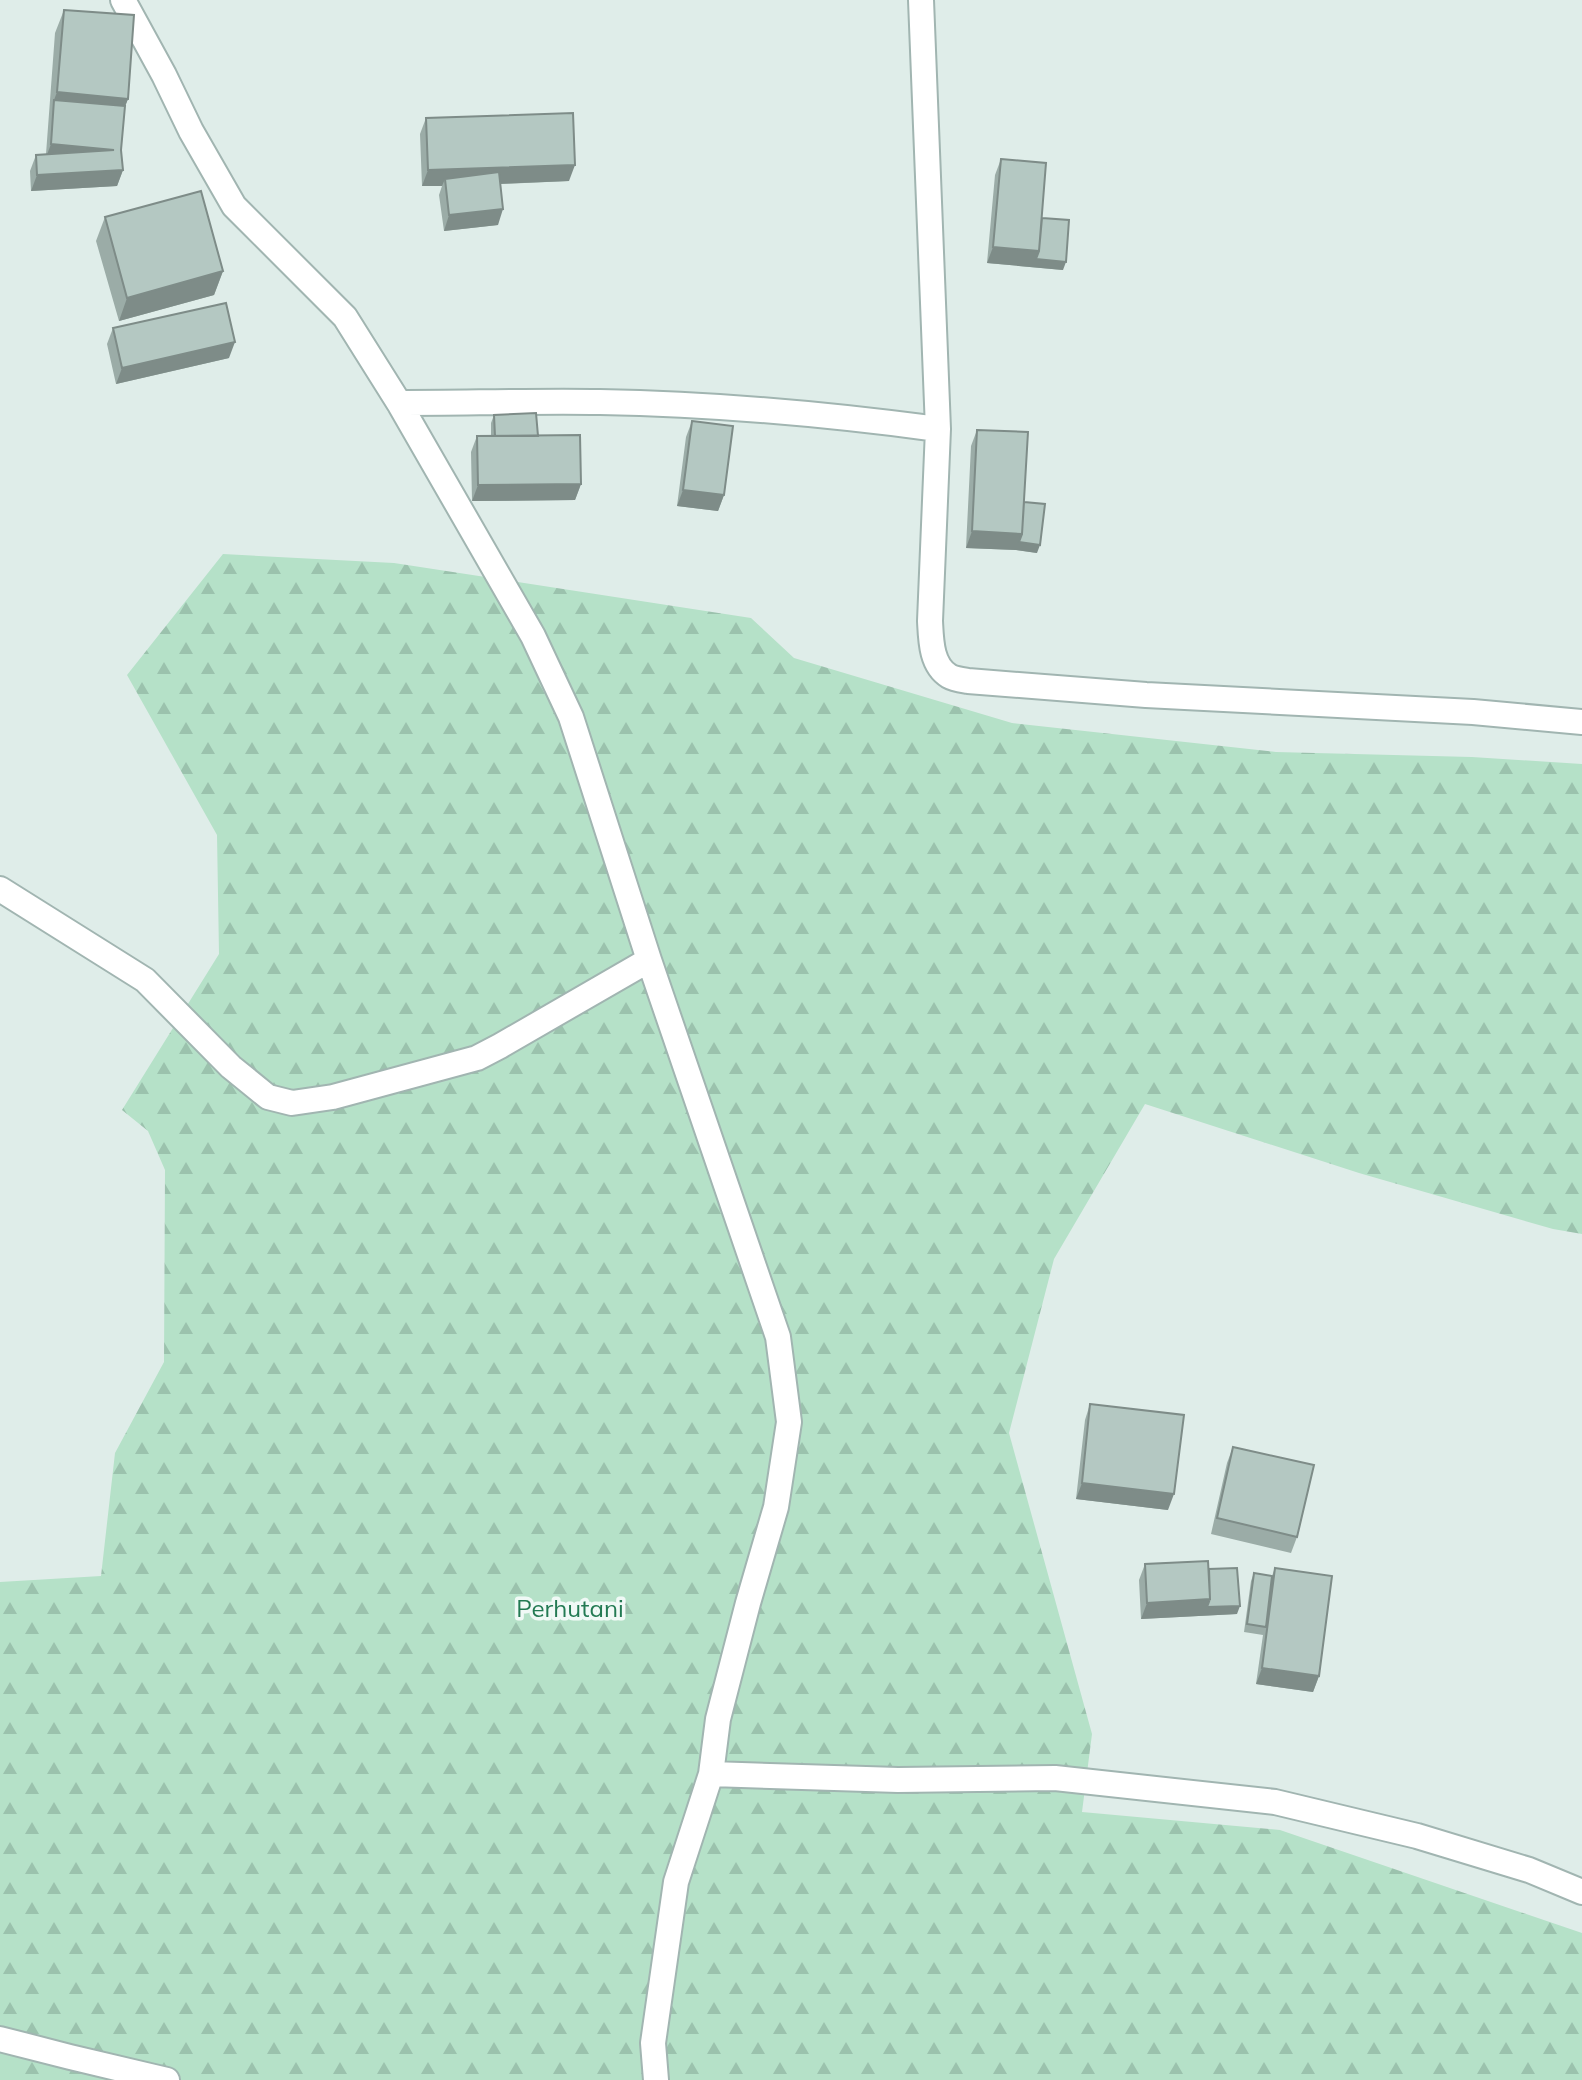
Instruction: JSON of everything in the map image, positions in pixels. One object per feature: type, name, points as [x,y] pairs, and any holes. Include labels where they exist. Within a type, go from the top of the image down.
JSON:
[{"type":"street","points":[[123,0],[234,206],[345,317],[399,403],[533,636],[571,717],[649,960],[778,1337],[789,1422],[776,1507],[718,1719],[711,1774],[676,1882],[653,2043],[656,2080]]},
{"type":"street","points":[[921,0],[938,429],[930,621],[931,645],[937,665],[950,677],[968,681],[1146,695],[1457,711],[1582,722]]},
{"type":"street","points":[[399,403],[601,402],[849,417],[938,429]]},
{"type":"street","points":[[0,889],[145,980],[231,1067],[268,1097],[292,1103],[333,1097],[477,1058],[649,960]]},
{"type":"street","points":[[711,1774],[898,1780],[1055,1778],[1275,1802],[1417,1836],[1529,1870],[1582,1892]]},
{"type":"street","points":[[0,2039],[167,2080]]},
{"type":"green space","name":"Perhutani","points":[[223,554],[394,563],[751,618],[794,658],[1012,723],[1276,752],[1472,757],[1582,764],[1582,1234],[1553,1229],[1359,1173],[1145,1104],[1054,1259],[1009,1433],[1092,1734],[1082,1812],[1280,1830],[1582,1933],[1582,2080],[0,2080],[0,1582],[101,1576],[115,1453],[164,1362],[165,1170],[148,1131],[122,1110],[219,954],[217,835],[127,675]]},
{"type":"building","points":[[64,10],[134,15],[128,99],[57,92]]},
{"type":"building","points":[[54,100],[125,106],[121,150],[123,170],[37,175],[36,155],[114,150],[51,144]]},
{"type":"building","points":[[573,113],[575,165],[428,170],[426,118]]},
{"type":"building","points":[[1001,159],[1046,163],[1039,251],[993,247]]},
{"type":"building","points":[[499,172],[503,209],[449,215],[445,179]]},
{"type":"building","points":[[201,191],[223,271],[127,298],[105,217]]},
{"type":"building","points":[[1042,218],[1069,220],[1066,262],[1036,259]]},
{"type":"building","points":[[226,303],[235,342],[122,368],[113,328]]},
{"type":"building","points":[[536,413],[538,436],[495,436],[494,415]]},
{"type":"building","points":[[692,421],[733,426],[724,495],[683,490]]},
{"type":"building","points":[[977,430],[1028,432],[1022,534],[972,531]]},
{"type":"building","points":[[580,435],[581,484],[478,485],[477,436]]},
{"type":"building","points":[[1024,502],[1045,504],[1040,545],[1019,542]]},
{"type":"building","points":[[1090,1404],[1184,1415],[1174,1494],[1082,1483]]},
{"type":"building","points":[[1233,1447],[1314,1465],[1297,1537],[1217,1518]]},
{"type":"building","points":[[1208,1561],[1210,1599],[1147,1603],[1145,1564]]},
{"type":"building","points":[[1237,1568],[1240,1606],[1207,1607],[1210,1599],[1209,1569]]},
{"type":"building","points":[[1275,1568],[1332,1576],[1319,1676],[1262,1668]]},
{"type":"building","points":[[1254,1573],[1272,1576],[1266,1627],[1247,1624]]}]
